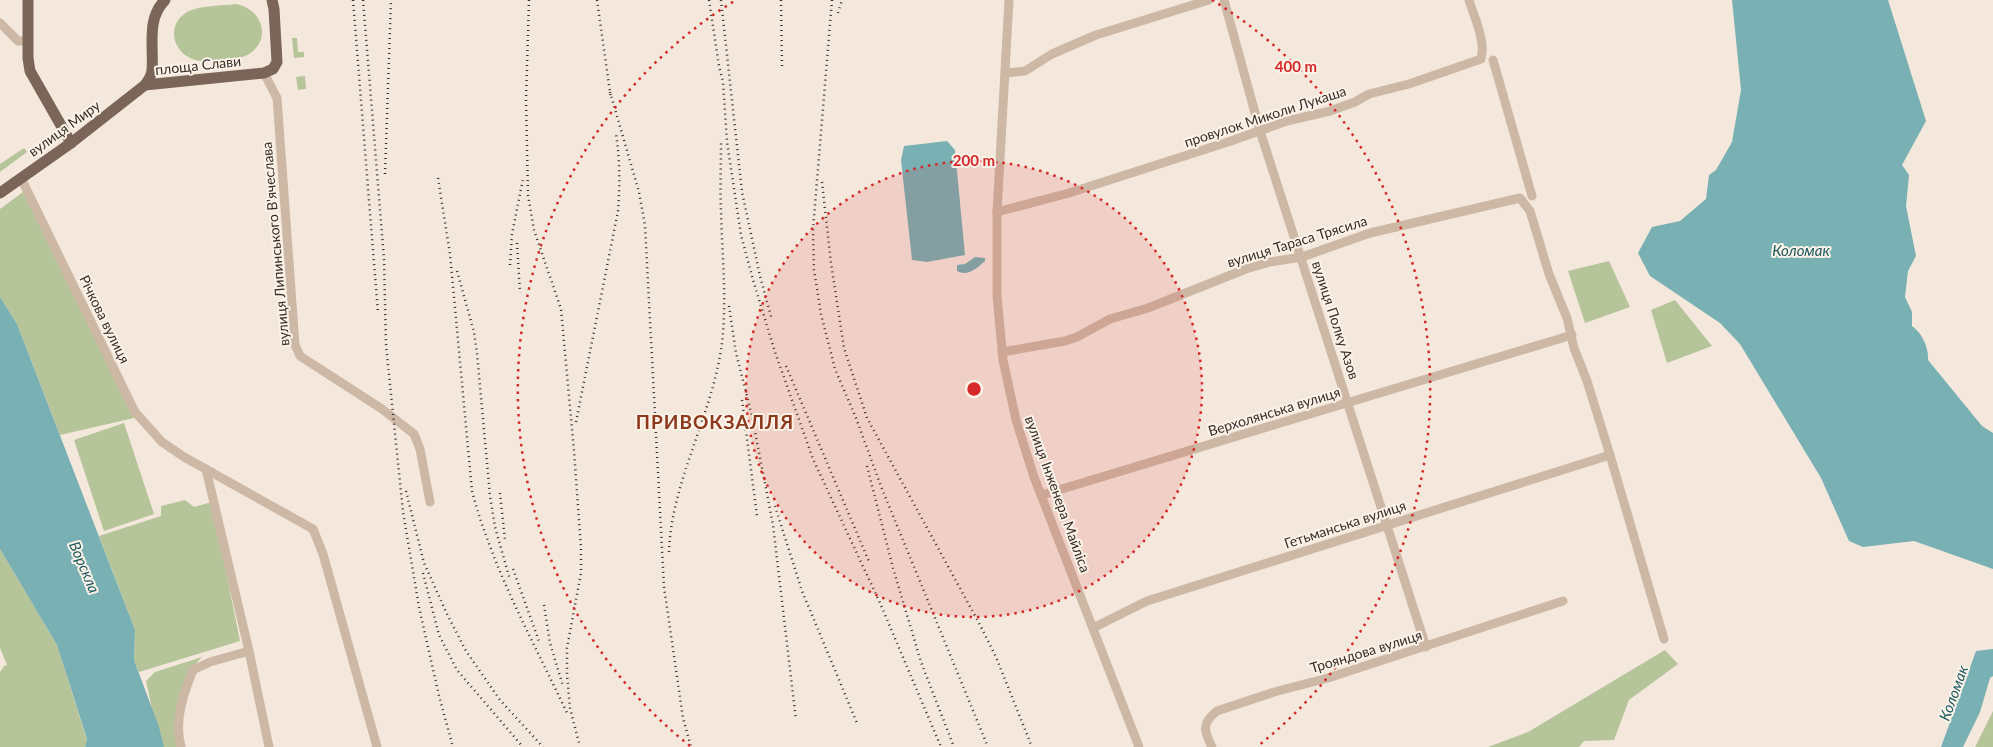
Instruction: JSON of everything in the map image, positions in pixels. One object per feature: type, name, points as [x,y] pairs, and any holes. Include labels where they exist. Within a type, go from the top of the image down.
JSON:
[{"type":"main road","points":[[28,0],[30,71],[71,143]]},
{"type":"main road","name":"площа Слави","points":[[146,85],[152,73],[153,18],[159,6],[165,0]]},
{"type":"main road","points":[[264,73],[273,69],[277,62],[272,0]]},
{"type":"main road","name":"площа Слави","points":[[146,85],[264,73]]},
{"type":"main road","name":"вулиця Миру","points":[[0,193],[71,143],[146,85]]},
{"type":"street","name":"вулиця Інженера Майліса","points":[[1009,0],[997,212],[997,296],[1002,352],[1016,420],[1042,495],[1139,747]]},
{"type":"street","points":[[1006,73],[1025,71],[1052,54],[1096,35],[1209,0]]},
{"type":"street","name":"вулиця Полку Азов","points":[[1224,0],[1260,131],[1426,647]]},
{"type":"street","name":"провулок Миколи Лукаша","points":[[997,212],[1069,193],[1286,121],[1337,109],[1369,94],[1409,84],[1481,59],[1483,52],[1481,40],[1469,0]]},
{"type":"street","points":[[0,23],[18,40],[28,41]]},
{"type":"street","points":[[1493,60],[1532,196]]},
{"type":"street","name":"вулиця Липинського В'ячеслава","points":[[264,73],[277,98],[295,345],[300,356],[382,409],[414,434],[420,449],[430,502]]},
{"type":"street","name":"Річкова вулиця","points":[[21,178],[135,412],[162,442],[184,457],[313,529],[323,554],[377,747]]},
{"type":"street","name":"вулиця Тараса Трясила","points":[[1002,352],[1065,341],[1077,337],[1110,319],[1148,308],[1246,269],[1270,262],[1302,257],[1370,233],[1520,198],[1530,211],[1548,274],[1567,318],[1572,335]]},
{"type":"street","points":[[1572,335],[1574,348],[1610,455],[1664,639]]},
{"type":"street","name":"Верхолянська вулиця","points":[[1042,495],[1572,335]]},
{"type":"street","name":"Гетьманська вулиця","points":[[1093,628],[1147,601],[1610,455]]},
{"type":"street","points":[[206,469],[249,651],[269,747]]},
{"type":"street","name":"Трояндова вулиця","points":[[1212,747],[1205,728],[1206,722],[1217,711],[1426,647],[1563,602]]},
{"type":"street","points":[[181,747],[178,734],[182,695],[193,670],[210,662],[249,651]]},
{"type":"green space","points":[[236,4],[252,11],[261,25],[261,40],[249,54],[234,59],[208,61],[188,57],[181,51],[176,44],[175,27],[179,19],[187,12],[204,7]]},
{"type":"green space","points":[[292,38],[297,38],[298,52],[304,52],[304,57],[294,58]]},
{"type":"green space","points":[[305,76],[306,89],[298,90],[296,77]]},
{"type":"green space","points":[[24,148],[27,152],[0,172],[0,164]]},
{"type":"green space","points":[[23,192],[134,418],[60,435],[17,324],[0,297],[0,209]]},
{"type":"green space","points":[[1609,261],[1630,307],[1585,323],[1568,271]]},
{"type":"green space","points":[[1675,300],[1712,346],[1667,363],[1651,310]]},
{"type":"green space","points":[[124,423],[154,514],[104,531],[74,440]]},
{"type":"green space","points":[[185,500],[194,507],[212,502],[240,641],[139,672],[134,660],[135,630],[99,536],[161,516],[161,506]]},
{"type":"green space","points":[[0,549],[57,645],[87,740],[85,747],[0,747],[0,672],[7,665],[0,648]]},
{"type":"green space","points":[[1665,650],[1678,664],[1629,700],[1614,740],[1584,741],[1579,747],[1488,747],[1528,732]]},
{"type":"green space","points":[[202,657],[187,673],[174,728],[178,747],[162,747],[146,681],[155,672]]},
{"type":"green space","points":[[1993,711],[1993,747],[1975,747]]},
{"type":"water","name":"Коломак","points":[[1732,0],[1888,0],[1926,121],[1902,165],[1909,175],[1906,206],[1916,256],[1908,271],[1905,297],[1912,312],[1912,326],[1924,341],[1928,360],[1982,426],[1993,433],[1993,569],[1914,541],[1863,547],[1849,541],[1821,478],[1740,344],[1720,323],[1650,276],[1638,253],[1652,227],[1680,221],[1706,199],[1709,175],[1716,170],[1732,142],[1741,90]]},
{"type":"water","points":[[947,141],[955,150],[965,255],[927,262],[912,260],[901,160],[904,146]]},
{"type":"water","points":[[975,257],[985,258],[985,261],[969,272],[961,273],[957,271],[957,265],[965,264]]},
{"type":"water","name":"Ворскла","points":[[0,297],[17,324],[135,630],[134,660],[159,727],[164,747],[85,747],[87,739],[57,645],[0,549]]},
{"type":"water","name":"Коломак","points":[[1993,649],[1993,676],[1990,678],[1980,712],[1963,747],[1941,747],[1976,651]]},
{"type":"railway","points":[[353,0],[378,313]]},
{"type":"railway","points":[[363,0],[384,259],[386,345],[403,512],[419,607],[439,696],[453,747]]},
{"type":"railway","points":[[385,174],[391,0]]},
{"type":"railway","points":[[529,0],[526,100],[528,195],[534,230],[561,309],[581,548],[581,573],[567,648],[570,708],[579,743]]},
{"type":"railway","points":[[597,0],[611,99]]},
{"type":"railway","points":[[709,0],[723,82],[727,142],[741,235],[775,352],[813,459],[880,603],[941,747]]},
{"type":"railway","points":[[721,0],[742,192],[760,276],[772,320]]},
{"type":"railway","points":[[781,0],[782,67]]},
{"type":"railway","points":[[832,0],[813,229],[814,270],[821,314],[835,369],[988,747]]},
{"type":"railway","points":[[838,13],[842,0]]},
{"type":"railway","points":[[610,92],[639,192],[645,225],[664,587],[683,718],[691,747]]},
{"type":"railway","points":[[576,422],[618,211],[619,172],[616,134]]},
{"type":"railway","points":[[669,552],[671,526],[677,500],[710,396],[722,343],[724,294],[721,142]]},
{"type":"railway","points":[[438,178],[450,254],[472,491],[502,577],[568,715]]},
{"type":"railway","points":[[510,265],[512,234],[523,179]]},
{"type":"railway","points":[[822,182],[831,263],[844,348],[867,418],[979,623],[996,657],[1032,747]]},
{"type":"railway","points":[[517,243],[520,293]]},
{"type":"railway","points":[[457,271],[474,332],[490,496],[495,527],[510,580]]},
{"type":"railway","points":[[729,306],[736,353],[752,416],[773,525],[796,720]]},
{"type":"railway","points":[[786,366],[870,564]]},
{"type":"railway","points":[[742,400],[757,516]]},
{"type":"railway","points":[[867,466],[893,568],[921,662],[954,747]]},
{"type":"railway","points":[[406,491],[424,563],[466,651],[500,700],[543,747]]},
{"type":"railway","points":[[500,493],[505,540]]},
{"type":"railway","points":[[775,506],[802,591],[857,723]]},
{"type":"railway","points":[[513,569],[540,644]]},
{"type":"railway","points":[[423,573],[439,635],[457,670],[523,747]]},
{"type":"railway","points":[[544,605],[550,643],[563,686]]},
{"type":"district","name":"ПРИВОКЗАЛЛЯ","points":[[715,421]]}]
